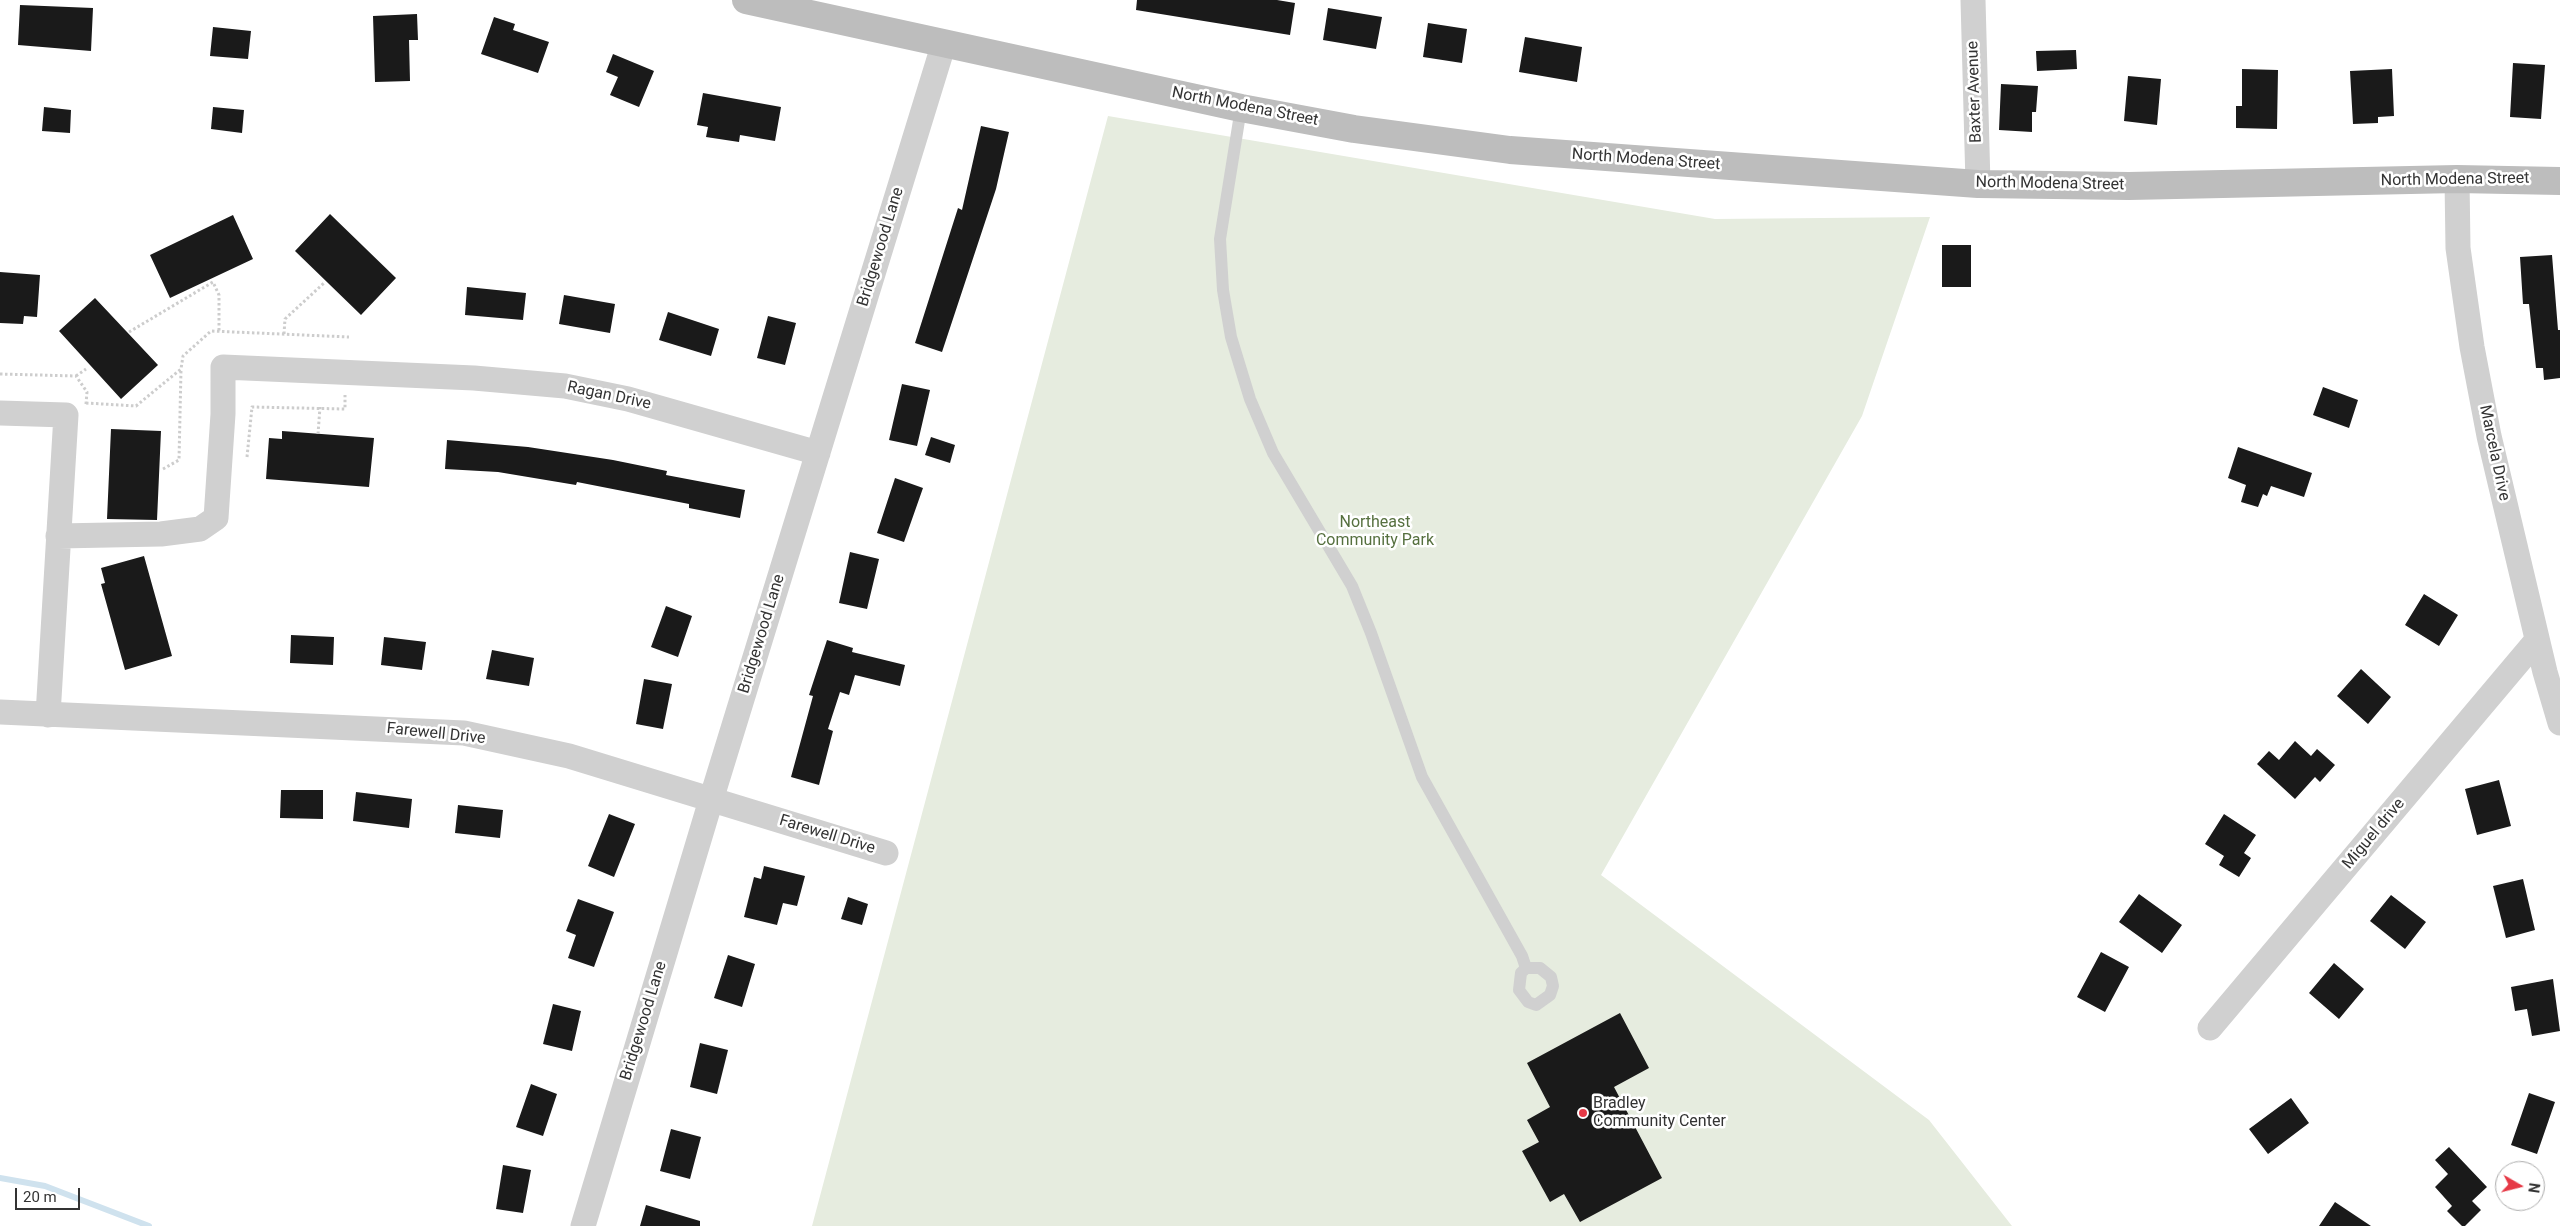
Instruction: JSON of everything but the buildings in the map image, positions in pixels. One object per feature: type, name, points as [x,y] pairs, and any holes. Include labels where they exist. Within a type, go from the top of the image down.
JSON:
[{"type":"street","name":"North Modena Street","points":[[746,0],[1241,108],[1354,129],[1510,150],[1978,184],[2129,186],[2457,179],[2560,181]]},
{"type":"street","name":"Baxter Avenue","points":[[1973,0],[1978,184]]},
{"type":"street","name":"Bridgewood Lane","points":[[583,1226],[711,800],[944,43]]},
{"type":"street","name":"Marcela Drive","points":[[2457,179],[2458,248],[2472,347],[2489,436],[2537,640],[2560,723]]},
{"type":"street","name":"Ragan Drive","points":[[58,536],[171,532],[200,529],[216,518],[223,414],[223,367],[474,378],[565,386],[628,399],[818,453]]},
{"type":"street","points":[[0,413],[66,415],[48,714]]},
{"type":"street","name":"Miguel drive","points":[[2210,1028],[2537,640]]},
{"type":"street","name":"Farewell Drive","points":[[0,712],[464,733],[569,756],[886,853]]},
{"type":"lane","points":[[1241,108],[1220,239],[1223,290],[1231,336],[1250,399],[1277,460],[1352,586],[1372,633],[1422,777],[1526,968]]},
{"type":"path","points":[[129,332],[213,282],[219,295],[219,331]]},
{"type":"path","points":[[284,334],[285,318],[324,283]]},
{"type":"path","points":[[76,376],[86,369]]},
{"type":"path","points":[[163,469],[179,460],[181,369]]},
{"type":"path","points":[[247,457],[252,407],[345,409]]},
{"type":"path","points":[[318,434],[320,407]]},
{"type":"green space","name":"Northeast Community Park","points":[[1108,116],[1715,219],[1930,217],[1862,416],[1601,875],[1929,1120],[2012,1226],[812,1226]]},
{"type":"waterway","points":[[0,1178],[45,1186],[149,1226]]},
{"type":"place","name":"Bradley Community Center","points":[[1583,1113]]}]
